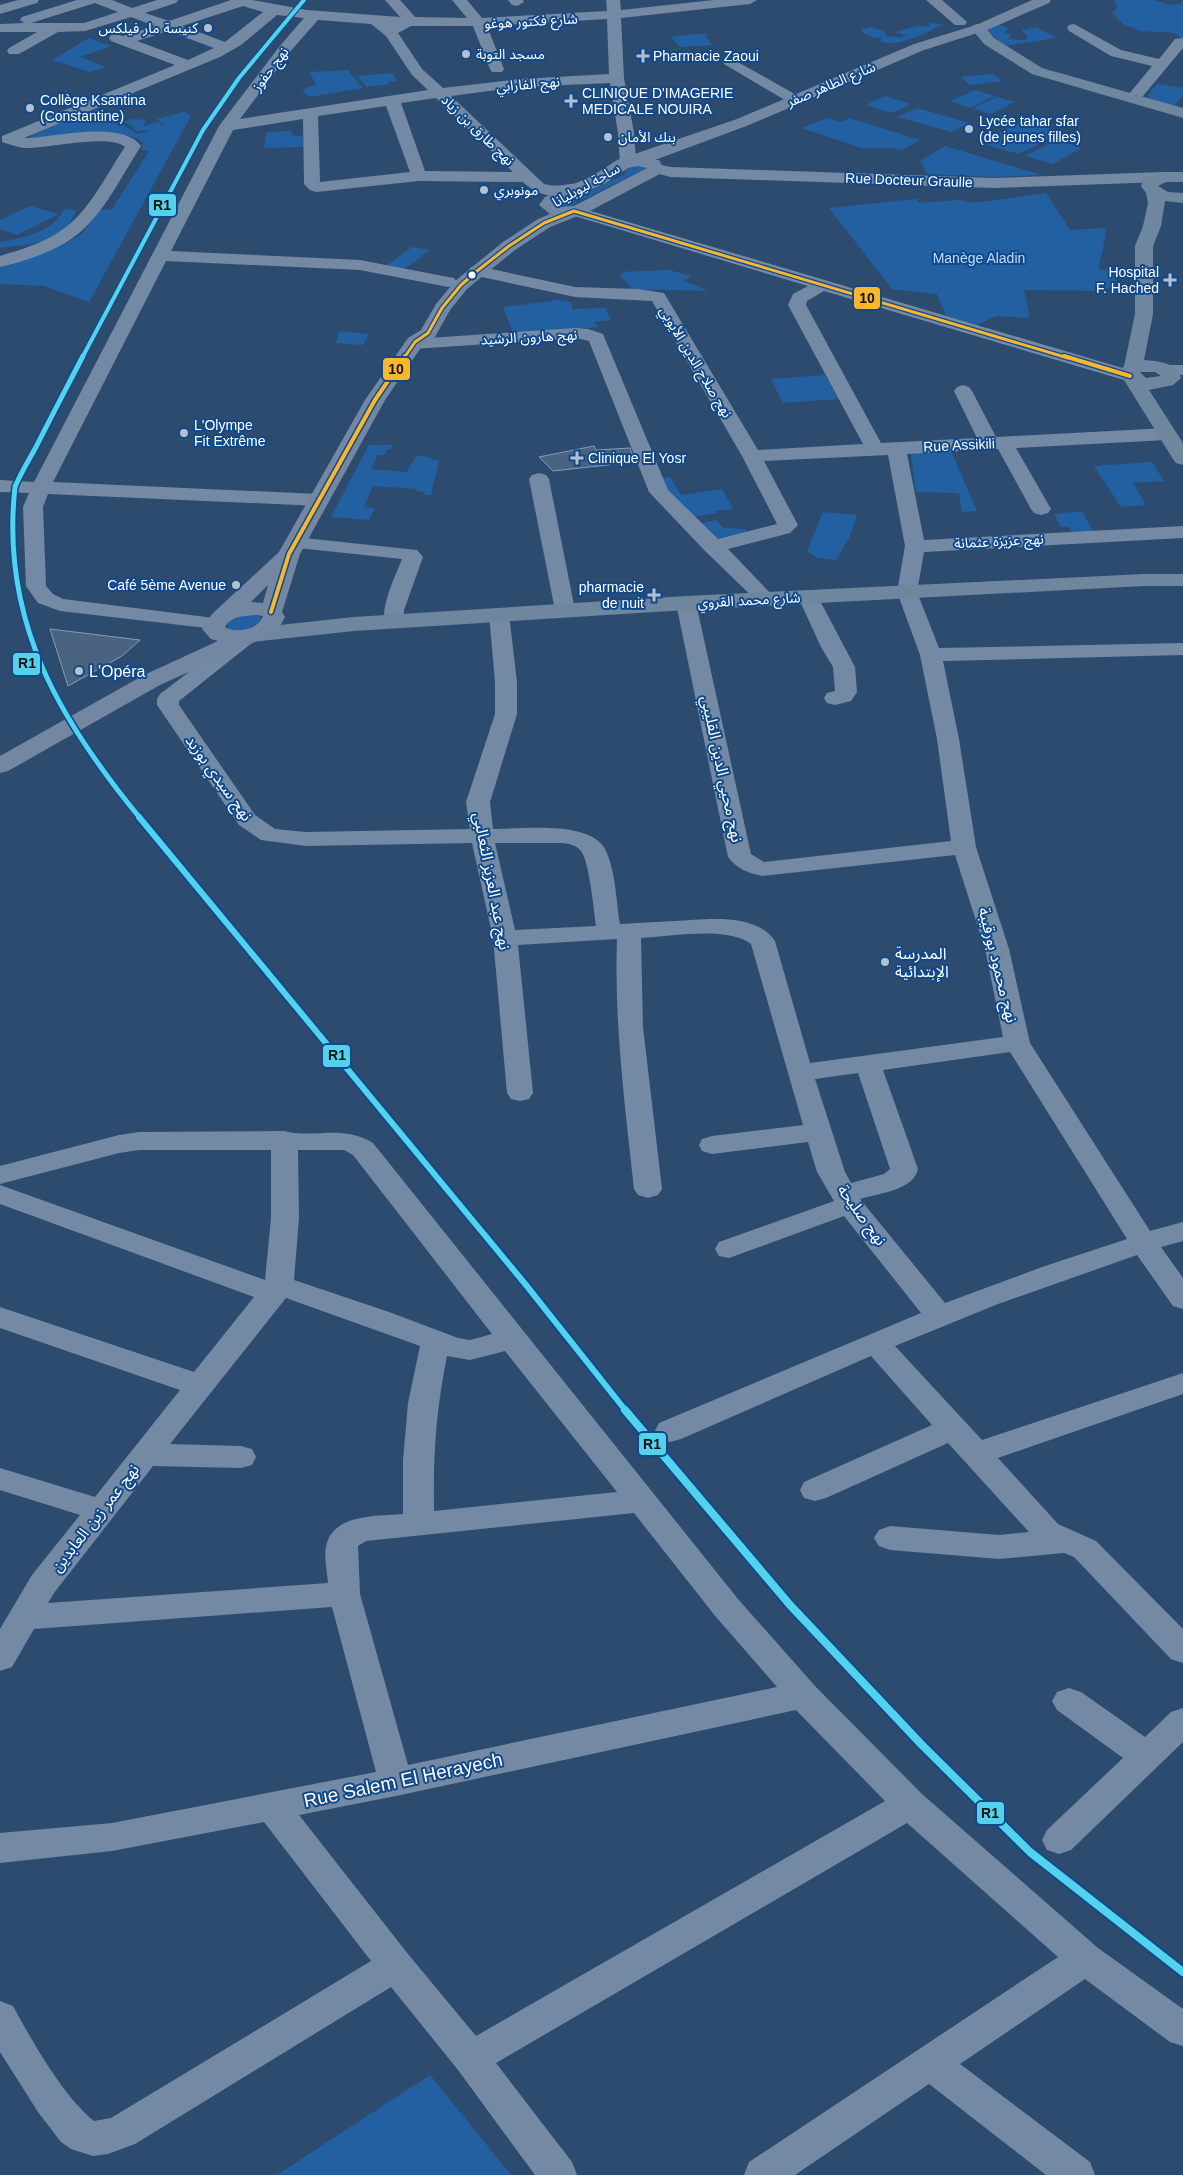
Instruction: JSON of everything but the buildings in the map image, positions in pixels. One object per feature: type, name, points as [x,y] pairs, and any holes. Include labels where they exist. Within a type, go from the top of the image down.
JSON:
[{"type":"main road","points":[[933,0],[1037,71],[1183,113]]},
{"type":"main road","points":[[946,0],[973,26]]},
{"type":"main road","name":"شارع الطاهر صفر","points":[[630,162],[743,122],[920,47],[1044,0]]},
{"type":"main road","name":"شارع الطاهر صفر","points":[[920,47],[948,38],[973,26]]},
{"type":"main road","name":"شارع الطاهر صفر","points":[[656,169],[743,122]]},
{"type":"main road","name":"ساحة ليوبليانا","points":[[630,162],[649,163],[656,169],[574,211],[556,211],[549,207],[549,203],[584,187],[630,162]]},
{"type":"main road","points":[[1171,180],[1170,197],[1183,200]]},
{"type":"main road","points":[[1171,180],[1157,203],[1152,226],[1144,246],[1144,314],[1132,374],[1175,434]]},
{"type":"main road","points":[[1152,226],[1183,200]]},
{"type":"main road","points":[[0,766],[152,680],[271,624],[274,620],[272,613],[292,548],[375,400],[414,343],[417,332],[448,282],[549,203]]},
{"type":"main road","points":[[414,343],[428,333],[442,308],[461,285],[477,271],[509,246],[544,223],[574,211]]},
{"type":"main road","points":[[1144,314],[1172,374],[1168,400],[1175,434],[1183,459]]},
{"type":"main road","points":[[1132,374],[1150,384],[1172,374]]},
{"type":"main road","points":[[152,680],[195,644],[292,548]]},
{"type":"main road","name":"شارع محمد القروي","points":[[1144,580],[1183,575]]},
{"type":"main road","name":"شارع محمد القروي","points":[[250,635],[354,624],[565,610],[1144,580],[1183,580]]},
{"type":"main road","points":[[250,635],[230,638],[222,636],[213,629],[218,621],[240,610],[257,608],[272,613]]},
{"type":"main road","name":"شارع محمد القروي","points":[[272,613],[354,624]]},
{"type":"street","points":[[2,9],[32,0]]},
{"type":"street","points":[[0,28],[91,0]]},
{"type":"street","points":[[99,0],[227,48]]},
{"type":"street","points":[[0,28],[85,26],[172,0]]},
{"type":"street","points":[[391,33],[410,20],[392,0]]},
{"type":"street","points":[[459,0],[479,23],[497,69]]},
{"type":"street","points":[[612,0],[617,78],[630,162]]},
{"type":"street","name":"شارع فكتور هوغو","points":[[274,10],[406,23],[479,23],[614,16],[671,4],[750,0]]},
{"type":"street","points":[[122,40],[206,14],[240,1],[274,10]]},
{"type":"street","points":[[4,141],[227,48],[274,10]]},
{"type":"street","points":[[206,14],[250,30]]},
{"type":"street","name":"نهج حفوز","points":[[218,621],[60,605],[48,601],[40,595],[36,586],[33,507],[40,489],[158,256],[227,126],[284,50],[314,15]]},
{"type":"street","name":"نهج طارق بن زياد","points":[[376,21],[391,33],[417,72],[538,187],[547,191],[562,192],[584,187]]},
{"type":"street","points":[[85,26],[186,64]]},
{"type":"street","points":[[0,59],[7,48],[56,28]]},
{"type":"street","points":[[1074,28],[1116,53],[1163,64]]},
{"type":"street","points":[[1133,99],[1180,42]]},
{"type":"street","points":[[729,61],[795,100]]},
{"type":"street","name":"نهج الفارابي","points":[[227,126],[439,93],[520,83],[617,78]]},
{"type":"street","points":[[392,100],[419,176]]},
{"type":"street","points":[[310,113],[312,184],[321,187],[419,176],[476,175],[526,177]]},
{"type":"street","points":[[0,262],[44,246],[64,236],[80,223],[133,146],[132,142],[114,136],[26,143],[4,141]]},
{"type":"street","name":"Rue Docteur Graulle","points":[[656,169],[671,172],[994,183],[1171,180]]},
{"type":"street","points":[[574,211],[1132,374]]},
{"type":"street","points":[[0,250],[44,246]]},
{"type":"street","points":[[158,256],[360,265],[448,282]]},
{"type":"street","name":"نهج صلاح الدين الأيوبي","points":[[477,271],[575,292],[638,294],[658,298],[752,456]]},
{"type":"street","points":[[822,285],[799,298],[797,305],[875,449]]},
{"type":"street","name":"نهج هارون الرشيد","points":[[414,343],[576,333],[588,334],[597,338],[656,487],[712,547],[766,599]]},
{"type":"street","points":[[963,391],[1040,509]]},
{"type":"street","name":"Rue Assikili","points":[[752,456],[1175,434]]},
{"type":"street","points":[[896,448],[915,546],[906,592]]},
{"type":"street","points":[[712,547],[783,529],[788,525],[752,456]]},
{"type":"street","points":[[539,479],[565,610]]},
{"type":"street","points":[[0,486],[318,500]]},
{"type":"street","name":"نهج عزيزة عثمانة","points":[[915,546],[1183,532]]},
{"type":"street","points":[[292,548],[410,554],[413,558],[394,610],[394,622]]},
{"type":"street","name":"نهج محمود بورقيبة","points":[[906,592],[931,655],[948,738],[964,847],[997,949],[1017,1043],[1143,1242],[1183,1299]]},
{"type":"street","points":[[808,597],[832,647],[844,667],[846,692],[843,696],[836,698]]},
{"type":"street","name":"نهج محيي الدين القليبي","points":[[686,603],[740,857],[750,865],[762,870],[964,847]]},
{"type":"street","name":"نهج عبد العزيز الثعالبي","points":[[499,614],[506,682],[506,714],[478,802],[482,836],[505,938],[520,1092]]},
{"type":"street","name":"نهج سيدي بوزيد","points":[[250,635],[168,699],[168,705],[251,823],[269,834],[306,840],[482,836]]},
{"type":"street","points":[[931,655],[1183,649]]},
{"type":"street","points":[[482,836],[564,836],[579,838],[588,842],[593,849],[628,959],[637,1094],[648,1190]]},
{"type":"street","name":"نهج صليحة","points":[[505,938],[722,926],[742,928],[763,941],[800,1073],[831,1172],[847,1200],[939,1315]]},
{"type":"street","points":[[800,1073],[1017,1043]]},
{"type":"street","points":[[729,1249],[815,1216],[894,1180],[903,1174],[904,1169],[868,1063]]},
{"type":"street","points":[[712,1145],[818,1132]]},
{"type":"street","points":[[276,1290],[285,1218],[284,1140]]},
{"type":"street","points":[[0,1175],[119,1144],[139,1142],[344,1141],[363,1148],[726,1608],[803,1695],[910,1804],[1085,1959],[1183,2030]]},
{"type":"street","points":[[0,1194],[276,1290],[379,1319],[454,1348],[470,1350],[512,1339]]},
{"type":"street","points":[[670,1431],[939,1315],[1143,1242],[1183,1231]]},
{"type":"street","name":"نهج عمر زين العابدين","points":[[0,1658],[43,1584],[276,1290]]},
{"type":"street","points":[[0,1317],[201,1386]]},
{"type":"street","points":[[419,1524],[418,1460],[423,1403],[436,1341]]},
{"type":"street","points":[[875,1342],[1047,1532],[1085,1550],[1183,1650]]},
{"type":"street","points":[[976,1454],[1183,1384]]},
{"type":"street","points":[[815,1490],[953,1428]]},
{"type":"street","points":[[145,1455],[241,1457]]},
{"type":"street","points":[[0,1479],[101,1510]]},
{"type":"street","points":[[396,1782],[344,1594],[342,1544],[346,1538],[360,1530],[641,1501]]},
{"type":"street","points":[[890,1538],[999,1547],[1064,1541]]},
{"type":"street","points":[[23,1617],[344,1594]]},
{"type":"street","name":"Rue Salem El Herayech","points":[[0,1848],[112,1837],[396,1782],[803,1695]]},
{"type":"street","points":[[1059,1840],[1169,1741],[1069,1701]]},
{"type":"street","points":[[471,2058],[910,1804]]},
{"type":"street","points":[[272,1806],[395,1965],[471,2058],[558,2175]]},
{"type":"street","points":[[763,2175],[1085,1959]]},
{"type":"street","points":[[4,2035],[72,2127],[86,2138],[104,2138],[122,2132],[395,1965]]},
{"type":"street","points":[[930,2063],[1076,2175]]},
{"type":"green space","points":[[1113,0],[1153,0],[1172,5],[1183,1],[1183,40],[1175,33],[1141,31],[1123,24],[1112,13],[1118,6]]},
{"type":"green space","points":[[931,23],[943,24],[912,39],[894,43],[880,41],[882,38],[872,37],[861,32],[861,29],[872,27],[885,32],[886,36],[901,38],[905,35],[894,32],[918,26],[928,27]]},
{"type":"green space","points":[[998,24],[1008,28],[1005,33],[1011,34],[1009,39],[1026,40],[1028,35],[1022,32],[1023,30],[1036,27],[1057,38],[1005,46],[988,32],[988,29]]},
{"type":"green space","points":[[708,34],[705,36],[712,45],[680,47],[671,37]]},
{"type":"green space","points":[[89,38],[111,46],[80,57],[106,67],[90,72],[52,60]]},
{"type":"green space","points":[[351,70],[349,72],[363,88],[309,97],[302,90],[316,84],[309,72]]},
{"type":"green space","points":[[392,73],[397,81],[367,87],[357,76]]},
{"type":"green space","points":[[993,74],[1002,81],[969,85],[961,77]]},
{"type":"green space","points":[[1157,84],[1183,88],[1183,95],[1173,107],[1154,101],[1147,96]]},
{"type":"green space","points":[[975,90],[995,96],[970,108],[950,101]]},
{"type":"green space","points":[[885,96],[911,104],[892,113],[866,105]]},
{"type":"green space","points":[[997,97],[1015,102],[991,114],[973,108]]},
{"type":"green space","points":[[917,108],[970,123],[951,132],[898,117]]},
{"type":"green space","points":[[96,109],[138,134],[151,130],[136,131],[132,128],[133,126],[123,122],[133,119],[145,120],[144,126],[158,122],[167,127],[157,119],[184,112],[191,116],[89,302],[44,286],[0,284],[0,267],[68,242],[82,234],[100,210],[112,209],[149,151],[141,150],[143,143],[122,134],[90,133],[31,138],[32,135]]},
{"type":"green space","points":[[827,118],[841,122],[849,118],[920,140],[902,150],[894,148],[861,148],[802,128]]},
{"type":"green space","points":[[1022,121],[1062,132],[1019,154],[979,143]]},
{"type":"green space","points":[[291,131],[293,136],[303,136],[303,147],[264,148],[267,132]]},
{"type":"green space","points":[[1055,140],[1082,148],[1053,164],[1025,156]]},
{"type":"green space","points":[[945,146],[1042,175],[993,177],[927,174],[920,161]]},
{"type":"green space","points":[[643,166],[645,169],[570,207],[558,205],[571,201],[625,174],[627,169]]},
{"type":"green space","name":"Manège Aladin","points":[[1046,193],[1070,230],[1106,228],[1099,269],[1116,270],[1115,285],[1102,291],[1024,290],[1030,318],[996,316],[977,325],[946,316],[937,294],[892,289],[829,208],[916,199],[919,203],[960,200],[974,203]]},
{"type":"green space","points":[[30,206],[59,214],[17,235],[0,229],[0,220]]},
{"type":"green space","points":[[64,209],[77,210],[61,233],[36,243],[0,248],[0,242],[37,233],[53,223]]},
{"type":"green space","points":[[412,247],[430,250],[403,270],[386,266]]},
{"type":"green space","points":[[669,270],[692,276],[684,281],[708,291],[633,289],[620,275],[624,272]]},
{"type":"green space","points":[[552,299],[571,302],[572,309],[605,308],[611,320],[594,322],[599,327],[513,333],[503,307],[552,301]]},
{"type":"green space","points":[[339,331],[369,334],[363,345],[336,343]]},
{"type":"green space","points":[[825,375],[838,399],[783,403],[771,379]]},
{"type":"green space","points":[[369,445],[393,445],[384,455],[378,455],[371,469],[407,472],[416,456],[439,460],[431,495],[424,495],[425,492],[417,491],[417,489],[373,486],[364,507],[374,508],[369,520],[331,517]]},
{"type":"green space","points":[[951,451],[977,511],[962,512],[959,493],[916,492],[911,455],[915,452]]},
{"type":"green space","points":[[1152,462],[1164,481],[1133,483],[1146,505],[1121,507],[1094,466]]},
{"type":"green space","points":[[670,477],[681,495],[722,489],[733,509],[693,517],[665,491],[661,479]]},
{"type":"green space","points":[[1082,511],[1094,533],[1073,534],[1069,527],[1061,527],[1054,514]]},
{"type":"green space","points":[[823,512],[857,515],[849,538],[836,560],[817,558],[807,551]]},
{"type":"green space","points":[[716,520],[724,528],[744,529],[748,532],[715,539],[699,524]]},
{"type":"green space","points":[[248,614],[260,616],[261,620],[246,630],[228,629],[229,621]]},
{"type":"green space","points":[[430,2075],[511,2175],[277,2175]]},
{"type":"transit line","name":"R1","points":[[304,0],[239,78],[203,130],[135,255],[15,487],[4,531],[0,558],[6,611],[24,658],[49,702],[79,744],[526,1285],[654,1446],[790,1605],[922,1745],[1030,1852],[1183,1972]]},
{"type":"transit line","name":"10","points":[[271,612],[289,554],[375,400],[415,342],[428,333],[442,308],[461,285],[477,271],[509,246],[544,223],[574,211],[1130,376]]},
{"type":"place","name":"كنيسة مار فيلكس","points":[[208,28]]},
{"type":"place","name":"مسجد التوبة","points":[[466,54]]},
{"type":"place","name":"Pharmacie Zaoui","points":[[643,56]]},
{"type":"place","name":"CLINIQUE D'IMAGERIE MEDICALE NOUIRA","points":[[571,101]]},
{"type":"place","name":"Collège Ksantina (Constantine)","points":[[30,108]]},
{"type":"place","name":"Lycée tahar sfar (de jeunes filles)","points":[[969,129]]},
{"type":"place","name":"بنك الأمان","points":[[608,137]]},
{"type":"place","name":"مونوبري","points":[[484,190]]},
{"type":"place","name":"Hospital F. Hached","points":[[1170,280]]},
{"type":"place","name":"L'Olympe Fit Extrême","points":[[184,433]]},
{"type":"place","name":"Clinique El Yosr","points":[[577,458]]},
{"type":"place","name":"Café 5ème Avenue","points":[[236,585]]},
{"type":"place","name":"pharmacie de nuit","points":[[654,595]]},
{"type":"place","name":"L'Opéra","points":[[79,671]]},
{"type":"place","name":"المدرسة الإبتدائية","points":[[885,962]]}]
